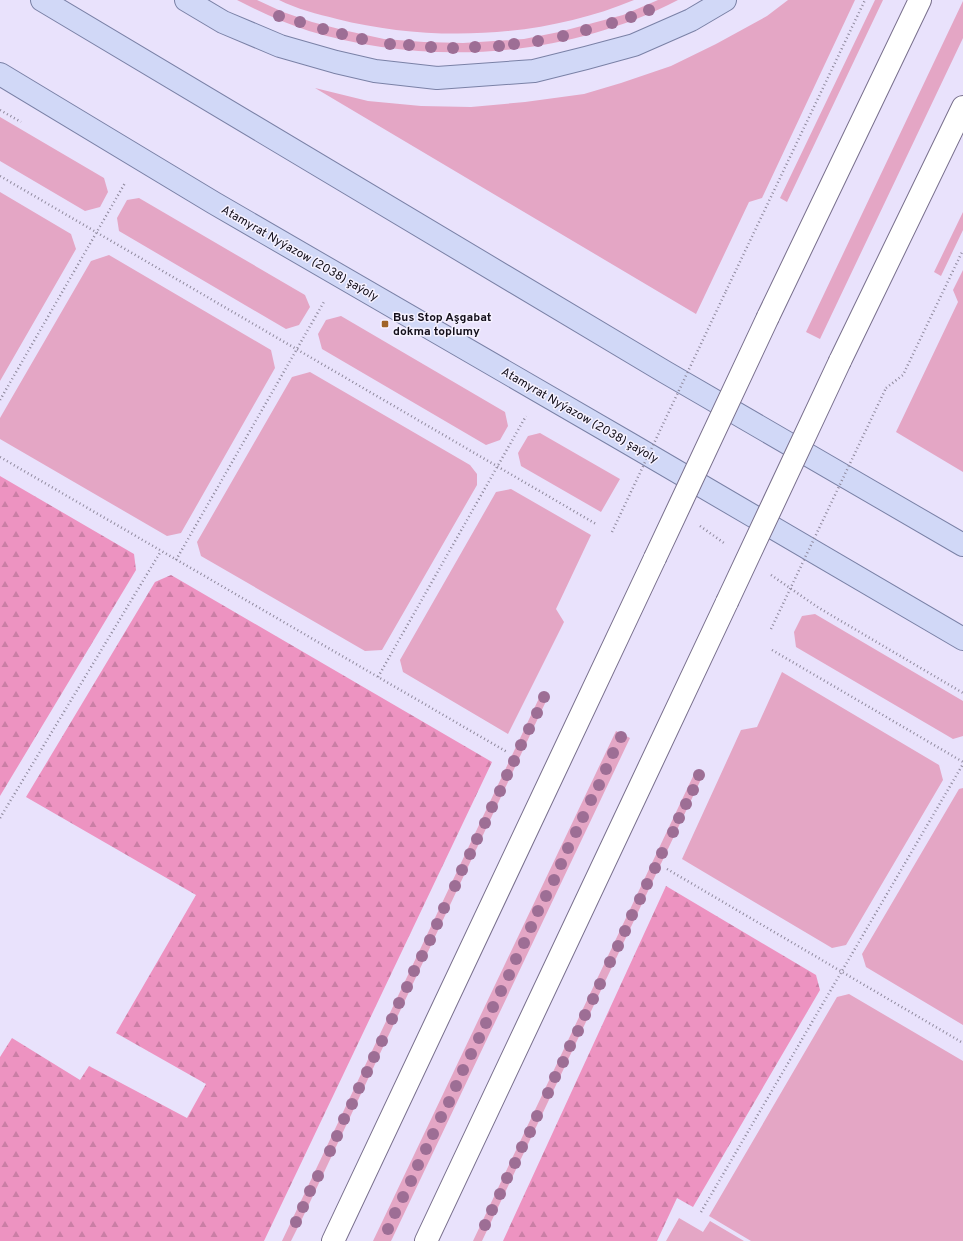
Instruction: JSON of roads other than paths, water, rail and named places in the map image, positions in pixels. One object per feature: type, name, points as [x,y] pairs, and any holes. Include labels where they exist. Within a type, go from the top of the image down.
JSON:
[{"type":"main road","points":[[42,0],[665,372],[963,545]]},
{"type":"main road","points":[[186,0],[223,22],[280,46],[336,62],[375,71],[437,78],[534,71],[634,45],[691,20],[725,0]]},
{"type":"main road","name":"Atamyrat Nyýazow (2038) şaýoly","points":[[0,74],[228,211],[963,639]]},
{"type":"street","points":[[333,1241],[768,317],[920,0]]},
{"type":"street","points":[[426,1241],[840,360],[963,107]]},
{"type":"place","name":"Bus Stop Aşgabat dokma toplumy","points":[[385,324]]}]
